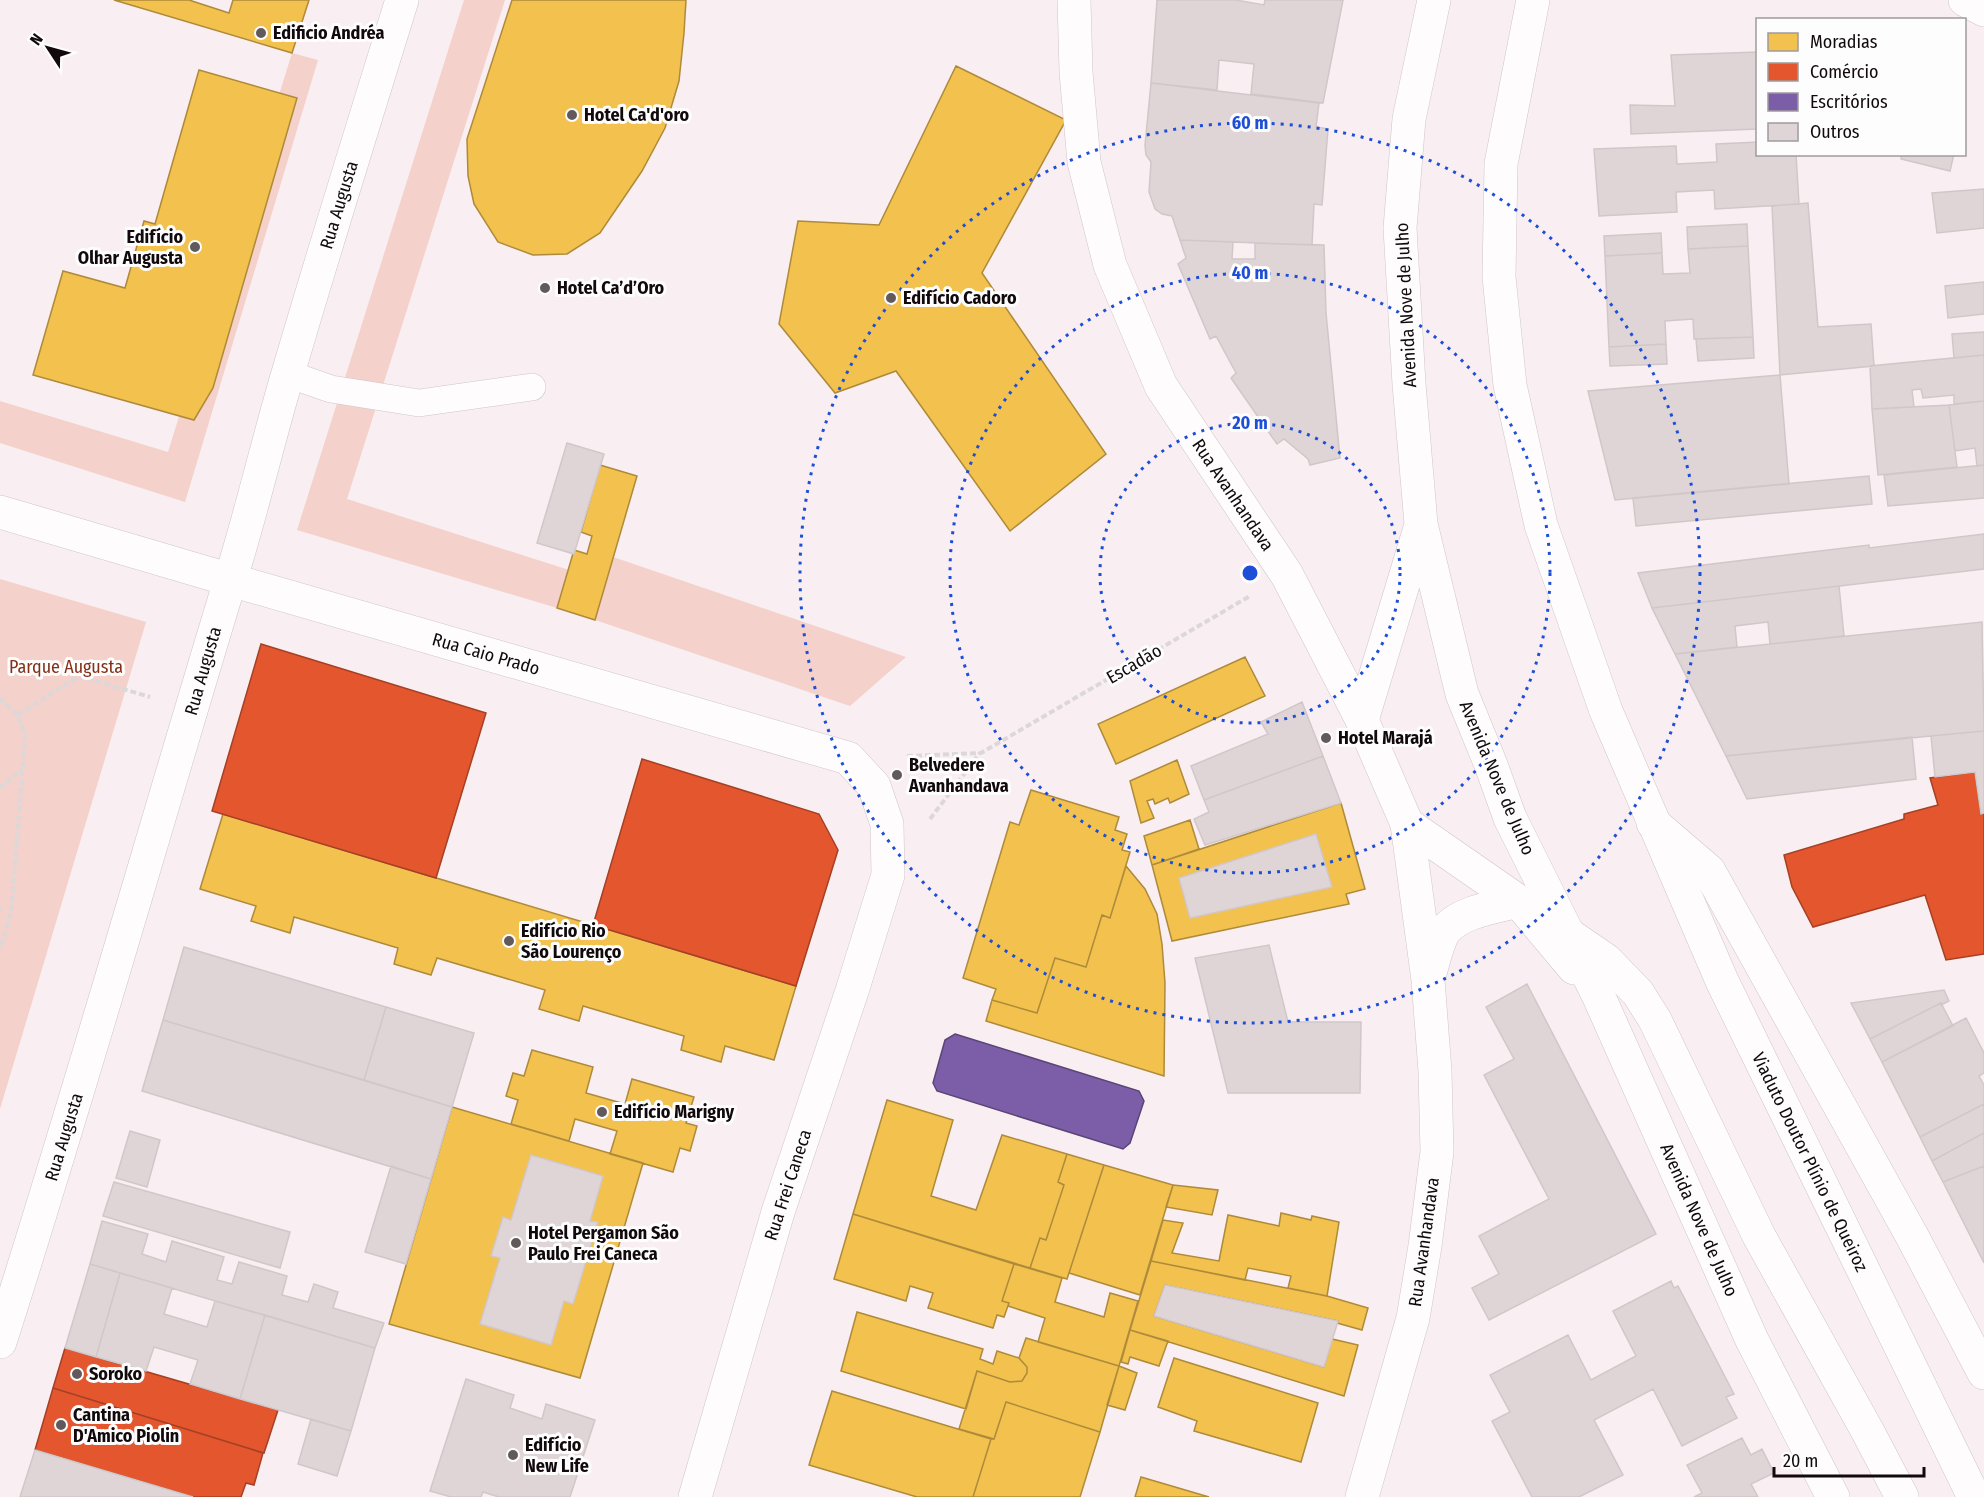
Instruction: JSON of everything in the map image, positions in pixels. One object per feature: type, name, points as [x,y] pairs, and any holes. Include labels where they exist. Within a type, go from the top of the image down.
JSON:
[{"type":"main road","name":"Rua Augusta","points":[[0,1342],[162,813],[208,651],[231,580],[288,374],[402,0]]},
{"type":"main road","name":"Rua Avanhandava","points":[[1074,0],[1076,72],[1084,162],[1110,265],[1161,386],[1287,575],[1362,720],[1407,824],[1428,980],[1435,1071],[1437,1152],[1413,1318],[1362,1497]]},
{"type":"main road","name":"Avenida Nove de Julho","points":[[1434,0],[1409,119],[1400,228],[1409,384],[1421,524],[1462,694],[1510,818],[1599,997],[1752,1340],[1833,1497]]},
{"type":"main road","points":[[1533,0],[1501,164],[1499,277],[1510,385],[1541,525],[1606,711],[1653,823],[1709,871],[1907,1225],[1975,1333],[1984,1373]]},
{"type":"main road","points":[[1965,0],[1984,10]]},
{"type":"main road","name":"Rua Caio Prado","points":[[0,512],[848,758]]},
{"type":"main road","points":[[1362,720],[1421,524]]},
{"type":"main road","points":[[848,758],[874,786],[887,824],[888,875]]},
{"type":"main road","name":"Viaduto Doutor Plínio de Queiroz","points":[[1653,823],[1722,981],[1974,1497]]},
{"type":"main road","points":[[1407,824],[1518,901],[1599,997]]},
{"type":"main road","name":"Rua Frei Caneca","points":[[695,1497],[778,1212],[888,875]]},
{"type":"main road","name":"Rua Avanhandava","points":[[1428,980],[1435,954],[1445,931],[1466,915],[1518,901]]},
{"type":"main road","points":[[1568,934],[1606,960],[1638,993],[1655,1020],[1759,1236],[1902,1497]]},
{"type":"lane","points":[[288,374],[331,389],[419,403],[532,387]]},
{"type":"path","name":"Escadão","points":[[888,875],[981,753],[1287,575]]},
{"type":"path","points":[[18,715],[79,676],[127,690]]},
{"type":"path","points":[[0,698],[18,715],[26,736],[12,903],[0,949]]},
{"type":"path","name":"Escadão","points":[[848,758],[981,753]]},
{"type":"path","points":[[0,788],[23,768]]},
{"type":"green space","points":[[464,0],[505,0],[347,499],[569,570],[557,608],[297,530]]},
{"type":"green space","points":[[292,53],[318,60],[185,502],[0,443],[0,401],[168,452]]},
{"type":"green space","points":[[613,557],[906,657],[850,706],[595,620]]},
{"type":"green space","name":"Parque Augusta","points":[[0,579],[146,622],[0,1109]]},
{"type":"building: Moradias","name":"Edificio Andréa","points":[[114,0],[189,0],[229,13],[233,0],[309,0],[292,53]]},
{"type":"building: Moradias","name":"Hotel Ca'd'oro","points":[[512,0],[686,0],[679,81],[665,128],[642,171],[600,233],[567,254],[533,255],[498,242],[474,204],[468,176],[467,139]]},
{"type":"building: Moradias","name":"Edifício Cadoro","points":[[956,66],[1066,120],[982,273],[1106,454],[1010,531],[896,371],[835,393],[779,324],[798,221],[879,225]]},
{"type":"building: Moradias","name":"Edifício Olhar Augusta","points":[[199,70],[297,98],[213,388],[194,420],[33,375],[63,271],[125,288],[144,221],[155,224]]},
{"type":"building: Moradias","points":[[600,465],[637,476],[595,620],[557,608],[574,550],[587,554],[592,536],[581,532]]},
{"type":"building: Moradias","points":[[1245,657],[1265,696],[1116,764],[1098,724]]},
{"type":"building: Moradias","points":[[1177,760],[1189,794],[1170,803],[1168,798],[1155,804],[1153,799],[1147,801],[1154,818],[1141,823],[1130,781]]},
{"type":"building: Moradias","points":[[1031,790],[1119,817],[1115,830],[1127,834],[1122,850],[1130,852],[1110,918],[1102,915],[1086,967],[1055,958],[1037,1013],[992,1000],[996,989],[963,978],[1010,822],[1019,825]]},
{"type":"building: Moradias","points":[[1341,803],[1365,889],[1346,894],[1349,904],[1172,941],[1152,865]]},
{"type":"building: Moradias","name":"Edifício Rio São Lourenço","points":[[223,814],[796,986],[774,1060],[725,1046],[721,1062],[681,1050],[684,1036],[583,1006],[579,1021],[539,1009],[545,990],[437,958],[431,975],[394,964],[398,948],[294,917],[290,933],[251,921],[256,906],[200,889]]},
{"type":"building: Moradias","points":[[1190,820],[1199,849],[1152,865],[1144,836]]},
{"type":"building: Moradias","points":[[1126,866],[1145,889],[1157,914],[1165,983],[1164,1076],[986,1021],[992,1000],[1037,1013],[1055,958],[1086,967],[1102,915],[1110,918]]},
{"type":"building: Moradias","name":"Edifício Marigny","points":[[532,1050],[593,1067],[586,1093],[625,1104],[632,1079],[694,1097],[686,1123],[697,1126],[690,1151],[680,1148],[673,1172],[610,1154],[617,1131],[575,1119],[569,1141],[511,1124],[518,1100],[506,1096],[513,1073],[524,1076]]},
{"type":"building: Moradias","points":[[887,1100],[953,1120],[931,1196],[976,1210],[1002,1135],[1067,1154],[1058,1182],[1064,1185],[1046,1240],[1040,1238],[1030,1268],[853,1214]]},
{"type":"building: Moradias","name":"Hotel Pergamon São Paulo Frei Caneca","points":[[452,1107],[643,1163],[580,1378],[389,1324]]},
{"type":"building: Moradias","points":[[1067,1154],[1104,1165],[1067,1279],[1030,1268],[1040,1238],[1046,1240],[1064,1185],[1058,1182]]},
{"type":"building: Moradias","points":[[1104,1165],[1173,1185],[1140,1295],[1069,1273]]},
{"type":"building: Moradias","points":[[1173,1185],[1218,1190],[1212,1215],[1166,1207]]},
{"type":"building: Moradias","points":[[1281,1213],[1311,1220],[1312,1216],[1339,1222],[1327,1296],[1288,1288],[1291,1276],[1248,1268],[1245,1280],[1151,1261],[1163,1220],[1183,1223],[1172,1253],[1219,1261],[1228,1215],[1279,1226]]},
{"type":"building: Moradias","points":[[853,1214],[1014,1264],[1002,1301],[1009,1303],[1004,1317],[997,1315],[993,1328],[928,1308],[933,1293],[910,1286],[906,1301],[834,1279]]},
{"type":"building: Moradias","points":[[1151,1261],[1327,1296],[1368,1308],[1362,1330],[1337,1323],[1338,1321],[1165,1285],[1154,1316],[1324,1367],[1332,1339],[1358,1345],[1344,1396],[1130,1330]]},
{"type":"building: Moradias","points":[[1014,1264],[1062,1278],[1055,1302],[1104,1317],[1110,1293],[1138,1301],[1119,1366],[1038,1342],[1045,1318],[1008,1306],[1009,1303],[1002,1301]]},
{"type":"building: Moradias","points":[[857,1312],[983,1349],[980,1359],[993,1364],[997,1351],[1019,1358],[1027,1367],[1027,1373],[1022,1381],[1010,1382],[977,1371],[966,1409],[841,1371]]},
{"type":"building: Moradias","points":[[1130,1330],[1168,1341],[1159,1366],[1130,1357],[1128,1364],[1121,1362]]},
{"type":"building: Moradias","points":[[1026,1338],[1119,1366],[1100,1432],[1006,1402],[994,1439],[959,1429],[977,1371],[1010,1382],[1022,1381],[1027,1373],[1027,1367],[1019,1358]]},
{"type":"building: Moradias","points":[[1174,1358],[1318,1403],[1301,1462],[1194,1431],[1197,1421],[1158,1407]]},
{"type":"building: Moradias","points":[[1119,1366],[1137,1373],[1125,1410],[1107,1405]]},
{"type":"building: Moradias","points":[[832,1391],[991,1439],[973,1497],[917,1497],[809,1465]]},
{"type":"building: Moradias","points":[[1006,1402],[1100,1432],[1080,1497],[973,1497],[991,1439],[994,1439]]},
{"type":"building: Moradias","points":[[1141,1477],[1209,1497],[1135,1497]]},
{"type":"building: Comércio","points":[[261,644],[486,713],[436,878],[212,811]]},
{"type":"building: Comércio","points":[[642,759],[819,814],[838,850],[796,986],[593,925]]},
{"type":"building: Comércio","points":[[1975,772],[1981,814],[1984,813],[1984,954],[1946,960],[1925,895],[1813,927],[1792,887],[1784,855],[1904,819],[1904,814],[1938,805],[1930,778]]},
{"type":"building: Comércio","points":[[65,1348],[278,1410],[264,1453],[53,1388]]},
{"type":"building: Comércio","points":[[53,1388],[263,1453],[254,1485],[246,1483],[241,1497],[193,1497],[35,1450]]},
{"type":"building: Escritórios","points":[[955,1034],[1139,1091],[1144,1101],[1130,1143],[1123,1149],[937,1091],[933,1083],[945,1040]]},
{"type":"building: Outros","points":[[1157,0],[1236,0],[1264,5],[1265,0],[1343,0],[1323,103],[1251,94],[1254,64],[1219,60],[1217,90],[1151,83]]},
{"type":"building: Outros","points":[[1756,52],[1756,129],[1631,134],[1630,105],[1675,106],[1671,55]]},
{"type":"building: Outros","points":[[1151,83],[1319,103],[1316,127],[1328,129],[1322,205],[1314,204],[1312,245],[1180,240],[1172,216],[1162,214],[1155,209],[1149,192],[1151,162],[1146,155],[1145,145]]},
{"type":"building: Outros","points":[[1756,142],[1756,156],[1796,156],[1799,204],[1715,209],[1714,190],[1676,192],[1677,212],[1599,216],[1594,149],[1676,146],[1677,164],[1717,162],[1716,144]]},
{"type":"building: Outros","points":[[1902,156],[1954,156],[1950,171],[1901,159]]},
{"type":"building: Outros","points":[[1984,189],[1984,228],[1937,233],[1932,193]]},
{"type":"building: Outros","points":[[1808,203],[1818,327],[1871,324],[1874,366],[1780,375],[1772,206]]},
{"type":"building: Outros","points":[[1747,224],[1748,246],[1688,249],[1687,227]]},
{"type":"building: Outros","points":[[1661,233],[1662,253],[1605,256],[1604,236]]},
{"type":"building: Outros","points":[[1180,240],[1233,242],[1232,259],[1255,259],[1255,243],[1324,245],[1326,313],[1340,458],[1310,465],[1308,459],[1284,439],[1277,444],[1231,378],[1236,373],[1216,336],[1210,339],[1178,264],[1186,258]]},
{"type":"building: Outros","points":[[1748,246],[1753,337],[1694,339],[1693,319],[1665,321],[1666,344],[1609,347],[1605,256],[1662,253],[1663,274],[1690,273],[1688,249]]},
{"type":"building: Outros","points":[[1984,282],[1984,314],[1948,318],[1945,286]]},
{"type":"building: Outros","points":[[1984,332],[1984,355],[1954,358],[1952,334]]},
{"type":"building: Outros","points":[[1753,337],[1754,358],[1698,361],[1696,339]]},
{"type":"building: Outros","points":[[1666,344],[1667,364],[1610,366],[1609,347]]},
{"type":"building: Outros","points":[[1984,355],[1984,401],[1954,404],[1954,395],[1923,398],[1921,389],[1912,390],[1914,407],[1872,409],[1870,366]]},
{"type":"building: Outros","points":[[1780,375],[1789,484],[1615,500],[1588,391]]},
{"type":"building: Outros","points":[[1984,401],[1984,465],[1977,466],[1975,448],[1955,451],[1949,405]]},
{"type":"building: Outros","points":[[1949,405],[1957,467],[1878,475],[1872,409]]},
{"type":"building: Outros","points":[[567,443],[604,454],[574,554],[537,543]]},
{"type":"building: Outros","points":[[1984,465],[1984,498],[1888,506],[1884,475]]},
{"type":"building: Outros","points":[[1869,476],[1872,504],[1636,526],[1633,498]]},
{"type":"building: Outros","points":[[1984,534],[1984,569],[1652,608],[1638,573],[1869,545],[1869,548]]},
{"type":"building: Outros","points":[[1839,586],[1844,636],[1770,644],[1768,622],[1735,626],[1737,647],[1675,654],[1652,608]]},
{"type":"building: Outros","points":[[1982,622],[1984,731],[1726,756],[1675,654]]},
{"type":"building: Outros","points":[[1302,702],[1323,756],[1204,800],[1191,766],[1268,734],[1261,722]]},
{"type":"building: Outros","points":[[1984,731],[1984,813],[1981,814],[1975,772],[1935,777],[1931,736]]},
{"type":"building: Outros","points":[[1912,737],[1916,779],[1747,799],[1726,756]]},
{"type":"building: Outros","points":[[1323,756],[1341,803],[1205,845],[1194,819],[1209,812],[1204,800]]},
{"type":"building: Outros","points":[[1316,834],[1332,887],[1190,918],[1179,878]]},
{"type":"building: Outros","points":[[1269,945],[1288,1022],[1361,1022],[1360,1093],[1228,1093],[1195,958]]},
{"type":"building: Outros","points":[[184,947],[386,1007],[364,1080],[163,1020]]},
{"type":"building: Outros","points":[[1527,984],[1656,1234],[1489,1320],[1472,1288],[1499,1274],[1479,1236],[1549,1199],[1484,1075],[1514,1059],[1486,1007]]},
{"type":"building: Outros","points":[[1944,990],[1949,1001],[1870,1039],[1851,1003]]},
{"type":"building: Outros","points":[[1941,1003],[1953,1026],[1882,1062],[1870,1039]]},
{"type":"building: Outros","points":[[386,1007],[474,1033],[452,1107],[364,1080]]},
{"type":"building: Outros","points":[[1966,1018],[1984,1053],[1984,1073],[1979,1076],[1984,1085],[1984,1104],[1920,1137],[1882,1062]]},
{"type":"building: Outros","points":[[163,1020],[452,1107],[431,1179],[142,1091]]},
{"type":"building: Outros","points":[[1984,1104],[1984,1133],[1932,1161],[1920,1137]]},
{"type":"building: Outros","points":[[130,1131],[160,1140],[147,1187],[116,1178]]},
{"type":"building: Outros","points":[[1984,1133],[1984,1166],[1943,1182],[1932,1161]]},
{"type":"building: Outros","points":[[531,1155],[603,1176],[590,1221],[598,1222],[573,1304],[564,1301],[551,1345],[480,1324],[500,1258],[491,1256],[503,1217],[511,1220]]},
{"type":"building: Outros","points":[[391,1166],[431,1179],[406,1264],[365,1252]]},
{"type":"building: Outros","points":[[1984,1166],[1984,1263],[1943,1182]]},
{"type":"building: Outros","points":[[114,1182],[290,1232],[280,1268],[103,1216]]},
{"type":"building: Outros","points":[[102,1221],[148,1234],[142,1254],[166,1262],[172,1241],[224,1257],[217,1280],[232,1284],[239,1262],[287,1276],[282,1295],[308,1302],[314,1284],[338,1292],[333,1308],[384,1323],[375,1348],[90,1264]]},
{"type":"building: Outros","points":[[90,1264],[120,1273],[96,1357],[65,1348]]},
{"type":"building: Outros","points":[[120,1273],[172,1288],[164,1314],[207,1327],[215,1301],[265,1315],[240,1399],[190,1384],[198,1360],[154,1347],[146,1371],[96,1357]]},
{"type":"building: Outros","points":[[1671,1281],[1674,1288],[1678,1286],[1734,1394],[1726,1397],[1737,1418],[1682,1446],[1653,1389],[1594,1420],[1623,1475],[1579,1497],[1532,1497],[1492,1421],[1510,1412],[1490,1375],[1568,1335],[1591,1380],[1636,1356],[1613,1311]]},
{"type":"building: Outros","points":[[1165,1285],[1338,1321],[1324,1367],[1154,1316]]},
{"type":"building: Outros","points":[[265,1315],[375,1348],[351,1431],[240,1399]]},
{"type":"building: Outros","name":"Edifício New Life","points":[[466,1379],[514,1395],[510,1408],[542,1419],[546,1404],[595,1420],[570,1497],[499,1497],[483,1492],[481,1497],[451,1497],[430,1491]]},
{"type":"building: Outros","points":[[311,1419],[351,1431],[337,1476],[298,1464]]},
{"type":"building: Outros","points":[[1742,1438],[1751,1455],[1762,1449],[1774,1473],[1751,1484],[1758,1497],[1694,1497],[1702,1493],[1687,1465]]},
{"type":"building: Outros","points":[[35,1450],[193,1497],[20,1497]]},
{"type":"place","name":"Edificio Andréa","points":[[261,33]]},
{"type":"place","name":"Hotel Ca'd'oro","points":[[572,115]]},
{"type":"place","name":"Edifício Olhar Augusta","points":[[195,247]]},
{"type":"place","name":"Hotel Ca’d’Oro","points":[[545,288]]},
{"type":"place","name":"Edifício Cadoro","points":[[891,298]]},
{"type":"place","name":"Hotel Marajá","points":[[1326,738]]},
{"type":"place","name":"Belvedere Avanhandava","points":[[897,775]]},
{"type":"place","name":"Edifício Rio São Lourenço","points":[[509,941]]},
{"type":"place","name":"Edifício Marigny","points":[[602,1112]]},
{"type":"place","name":"Hotel Pergamon São Paulo Frei Caneca","points":[[516,1243]]},
{"type":"place","name":"Soroko","points":[[77,1374]]},
{"type":"place","name":"Cantina D'Amico Piolin","points":[[61,1425]]},
{"type":"place","name":"Edifício New Life","points":[[513,1455]]}]
